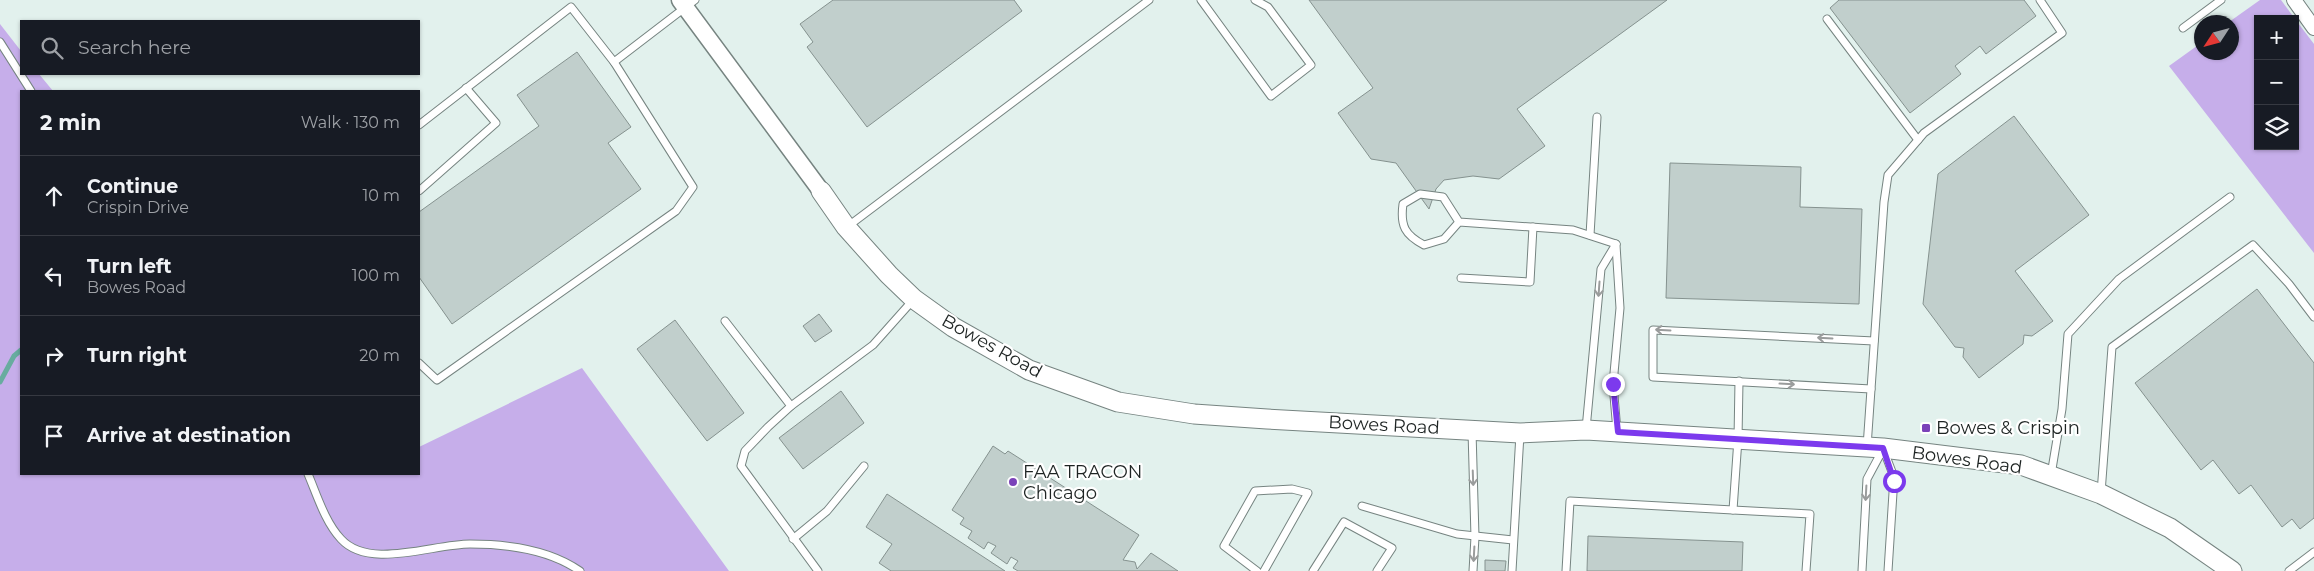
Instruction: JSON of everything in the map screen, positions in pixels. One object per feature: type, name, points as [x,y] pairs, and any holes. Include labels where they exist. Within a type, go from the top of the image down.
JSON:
[{"type":"main road","name":"Bowes Road","points":[[821,191],[846,227],[889,275],[914,299],[953,327],[1029,370],[1118,402],[1194,414],[1520,433],[1586,430],[1875,448],[2021,465],[2101,494],[2170,528],[2232,571]]},
{"type":"street","points":[[2294,0],[2314,28]]},
{"type":"street","name":"Bowes Road","points":[[687,2],[821,191]]},
{"type":"lane","points":[[846,227],[1149,0]]},
{"type":"lane","points":[[1201,0],[1271,96],[1311,65],[1268,7],[1256,0]]},
{"type":"lane","points":[[1862,571],[1867,478],[1875,448],[1871,389],[1888,175],[1924,133],[2062,33],[2040,0]]},
{"type":"lane","points":[[2183,28],[2221,0]]},
{"type":"lane","points":[[614,62],[687,2]]},
{"type":"lane","points":[[420,124],[571,8],[614,62],[693,188],[676,211],[437,380],[420,364]]},
{"type":"lane","points":[[1827,20],[1918,140]]},
{"type":"lane","points":[[0,42],[20,74]]},
{"type":"lane","points":[[21,75],[30,90]]},
{"type":"lane","points":[[420,190],[496,123],[466,88]]},
{"type":"lane","points":[[1590,235],[1597,117]]},
{"type":"lane","points":[[1420,194],[1443,197],[1459,222],[1444,239],[1424,245],[1410,238],[1401,220],[1403,204],[1420,194]]},
{"type":"lane","points":[[2051,476],[2062,409],[2068,334],[2119,279],[2230,197]]},
{"type":"lane","points":[[1459,222],[1573,230],[1616,244]]},
{"type":"lane","points":[[1461,278],[1530,282],[1533,227]]},
{"type":"lane","points":[[1586,430],[1600,269],[1616,244]]},
{"type":"lane","points":[[1616,244],[1620,308],[1613,384],[1618,432]]},
{"type":"lane","points":[[2101,494],[2112,347],[2253,245],[2289,284],[2314,317]]},
{"type":"lane","points":[[818,571],[741,466],[745,451],[791,406],[873,345],[914,299]]},
{"type":"lane","points":[[726,321],[791,406]]},
{"type":"lane","points":[[1871,389],[1653,376],[1653,330],[1874,341]]},
{"type":"lane","points":[[1733,510],[1738,439],[1739,381]]},
{"type":"lane","points":[[1472,429],[1474,571]]},
{"type":"lane","points":[[1512,571],[1520,433]]},
{"type":"lane","points":[[1875,448],[1894,477],[1888,571]]},
{"type":"lane","points":[[793,539],[827,511],[864,466]]},
{"type":"lane","points":[[308,475],[327,517],[341,539],[352,547],[368,553],[386,555],[445,546],[501,546],[540,552],[580,571]]},
{"type":"lane","points":[[1257,571],[1224,546],[1255,491],[1292,489],[1308,493],[1264,571]]},
{"type":"lane","points":[[1566,571],[1570,501],[1810,514],[1806,571]]},
{"type":"lane","points":[[1362,506],[1475,537],[1513,540]]},
{"type":"lane","points":[[1313,571],[1344,522],[1392,548],[1377,571]]},
{"type":"lane","points":[[2289,571],[2314,552]]},
{"type":"shaded area","points":[[2260,0],[2281,0],[2292,15],[2254,15],[2254,150],[2299,150],[2299,24],[2314,44],[2314,253],[2169,66],[2194,48],[2194,60],[2239,60],[2239,15]]},
{"type":"shaded area","points":[[0,24],[20,50],[20,75],[40,75],[52,90],[20,90],[20,475],[420,475],[420,447],[582,368],[729,571],[0,571]]},
{"type":"building","points":[[833,0],[1014,0],[1022,11],[867,127],[807,47],[813,42],[800,24]]},
{"type":"building","points":[[1309,0],[1667,0],[1517,109],[1545,146],[1499,179],[1473,176],[1444,180],[1436,189],[1429,209],[1396,163],[1371,159],[1338,113],[1373,88]]},
{"type":"building","points":[[1839,0],[2024,0],[2036,16],[1986,54],[1980,46],[1955,66],[1961,74],[1910,113],[1830,8]]},
{"type":"building","points":[[577,52],[631,127],[608,143],[641,189],[452,324],[420,278],[420,211],[539,126],[517,95]]},
{"type":"building","points":[[2014,116],[2089,215],[2015,271],[2053,321],[2032,336],[2024,335],[2023,344],[1979,378],[1963,357],[1964,348],[1955,347],[1923,304],[1938,174]]},
{"type":"building","points":[[1670,163],[1801,167],[1800,207],[1862,209],[1859,304],[1666,298]]},
{"type":"building","points":[[2257,289],[2314,363],[2314,518],[2300,529],[2292,519],[2282,527],[2251,485],[2239,494],[2213,460],[2201,470],[2135,383]]},
{"type":"building","points":[[819,314],[832,331],[815,342],[803,326]]},
{"type":"building","points":[[675,320],[744,413],[707,441],[637,349]]},
{"type":"building","points":[[841,391],[864,423],[803,469],[779,438]]},
{"type":"building","name":"FAA TRACON Chicago","points":[[993,446],[1005,454],[1008,451],[1139,535],[1123,560],[1135,562],[1137,569],[1151,553],[1178,571],[1018,571],[1013,568],[1018,561],[1011,557],[1007,564],[991,553],[996,546],[988,542],[984,549],[968,538],[972,531],[960,524],[964,518],[952,510]]},
{"type":"building","points":[[887,494],[1005,571],[891,571],[879,563],[892,544],[866,527]]},
{"type":"building","points":[[1588,536],[1743,542],[1742,571],[1587,571]]},
{"type":"building","points":[[1485,560],[1506,561],[1505,571],[1485,571]]},
{"type":"waterway","points":[[0,382],[14,356],[20,351]]},
{"type":"place","name":"Bowes & Crispin","points":[[1926,428]]},
{"type":"place","name":"FAA TRACON Chicago","points":[[1013,482]]},
{"type":"route","points":[[1613,384],[1618,432],[1883,448],[1894,481]]}]
